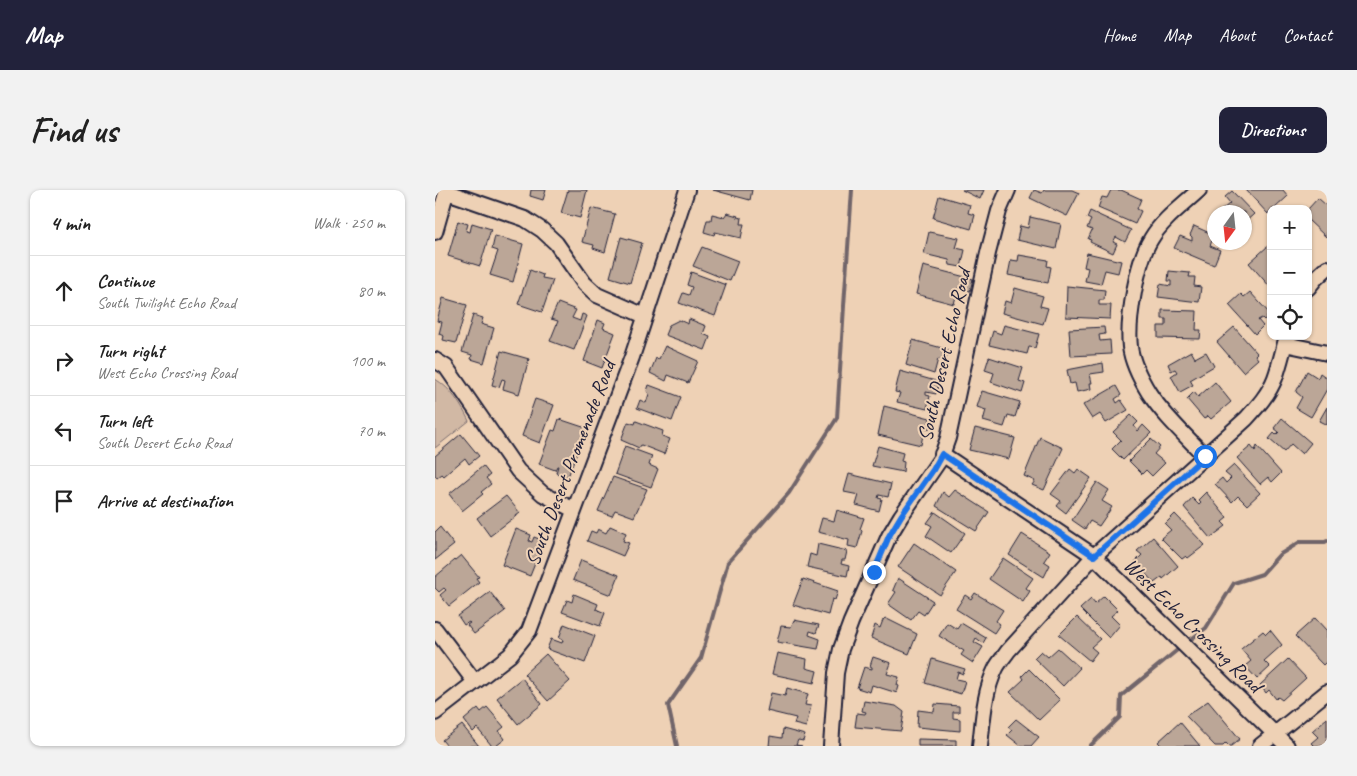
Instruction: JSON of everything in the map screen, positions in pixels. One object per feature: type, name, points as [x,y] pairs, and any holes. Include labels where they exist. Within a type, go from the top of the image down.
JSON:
[{"type":"street","name":"South Desert Promenade Road","points":[[435,713],[510,655],[529,631],[632,357],[687,190]]},
{"type":"street","name":"South Desert Echo Road","points":[[831,746],[836,673],[841,649],[889,536],[933,470],[948,438],[988,253],[999,211],[1008,190]]},
{"type":"street","points":[[1199,190],[1164,223],[1151,238],[1143,254],[1136,283],[1130,330],[1134,362],[1149,393],[1205,456]]},
{"type":"street","points":[[435,232],[447,191],[525,219],[542,230],[556,243],[584,283],[597,295],[645,316]]},
{"type":"street","points":[[1312,284],[1327,268]]},
{"type":"street","points":[[981,746],[984,704],[997,666],[1008,652],[1094,556],[1246,419],[1265,396],[1275,379],[1286,340],[1327,353]]},
{"type":"street","points":[[435,360],[446,367],[518,471],[543,494],[574,510]]},
{"type":"street","name":"West Echo Crossing Road","points":[[942,454],[1094,556],[1287,746]]},
{"type":"street","points":[[435,629],[475,682]]},
{"type":"street","points":[[1260,746],[1327,692]]},
{"type":"shaded area","points":[[435,379],[451,392],[469,421],[435,448]]},
{"type":"building","points":[[531,190],[546,190],[543,200],[530,196]]},
{"type":"building","points":[[568,190],[587,190],[580,218],[561,213]]},
{"type":"building","points":[[713,190],[752,190],[750,200]]},
{"type":"building","points":[[962,190],[984,190],[980,199]]},
{"type":"building","points":[[1034,190],[1042,193],[1044,190],[1072,190],[1079,193],[1067,216],[1030,198]]},
{"type":"building","points":[[1111,190],[1121,190],[1141,199],[1137,209],[1141,211],[1135,224],[1098,208],[1102,197],[1107,198]]},
{"type":"building","points":[[1246,190],[1283,190],[1288,196],[1278,205],[1267,205],[1267,213]]},
{"type":"building","points":[[1232,191],[1245,205],[1228,205],[1230,203],[1225,197]]},
{"type":"building","points":[[939,196],[970,205],[968,213],[975,215],[971,229],[933,218]]},
{"type":"building","points":[[1318,198],[1327,206],[1326,237],[1312,224],[1312,205]]},
{"type":"building","points":[[591,208],[615,214],[605,252],[593,248],[594,245],[582,242]]},
{"type":"building","points":[[1090,211],[1131,230],[1125,242],[1116,237],[1113,242],[1117,244],[1113,253],[1090,242],[1091,240],[1088,239],[1092,230],[1087,228],[1091,220],[1087,218]]},
{"type":"building","points":[[727,213],[742,218],[741,224],[744,224],[741,238],[715,232],[714,235],[704,232],[707,220],[711,220],[712,214],[724,217]]},
{"type":"building","points":[[1030,217],[1061,224],[1056,249],[1017,240],[1020,226],[1028,228]]},
{"type":"building","points":[[458,221],[468,224],[466,231],[470,232],[472,223],[491,229],[480,266],[448,256]]},
{"type":"building","points":[[1194,226],[1207,232],[1207,250],[1220,250],[1214,265],[1174,248],[1180,236],[1192,241],[1190,235]]},
{"type":"building","points":[[929,232],[959,238],[956,248],[965,250],[961,267],[950,265],[949,260],[924,254]]},
{"type":"building","points":[[495,236],[523,244],[513,282],[490,275],[498,251],[492,249]]},
{"type":"building","points":[[621,237],[642,243],[630,283],[610,277]]},
{"type":"building","points":[[702,247],[738,261],[730,281],[693,266]]},
{"type":"building","points":[[1267,247],[1267,283],[1249,263]]},
{"type":"building","points":[[1087,253],[1121,261],[1118,273],[1105,270],[1101,284],[1085,281],[1088,268],[1084,267]]},
{"type":"building","points":[[1019,255],[1048,260],[1047,266],[1051,267],[1048,283],[1008,275],[1011,260],[1018,261]]},
{"type":"building","points":[[923,266],[973,279],[970,291],[958,288],[954,304],[916,294]]},
{"type":"building","points":[[530,270],[543,275],[542,278],[553,280],[542,312],[518,304]]},
{"type":"building","points":[[1169,271],[1190,273],[1189,277],[1195,277],[1194,286],[1201,287],[1199,302],[1158,297],[1160,284],[1171,286],[1171,281],[1168,281]]},
{"type":"building","points":[[691,272],[726,285],[715,316],[679,303],[683,293],[689,295],[692,287],[687,285]]},
{"type":"building","points":[[1067,286],[1105,290],[1104,300],[1099,300],[1099,305],[1111,305],[1110,319],[1066,317]]},
{"type":"building","points":[[1015,288],[1043,296],[1040,306],[1048,308],[1043,324],[1002,313],[1005,301],[1011,303]]},
{"type":"building","points":[[1250,292],[1267,311],[1267,317],[1264,320],[1262,318],[1258,320],[1263,326],[1255,334],[1229,305],[1241,294],[1244,297]]},
{"type":"building","points":[[443,298],[467,305],[456,343],[443,340],[444,336],[439,334],[442,322],[437,321]]},
{"type":"building","points":[[558,303],[576,310],[572,318],[580,321],[582,314],[587,316],[574,350],[550,341],[558,321],[551,319]]},
{"type":"building","points":[[1162,310],[1197,311],[1196,330],[1201,330],[1200,339],[1158,338],[1158,326],[1166,326],[1166,319],[1162,319]]},
{"type":"building","points":[[473,315],[483,318],[481,324],[494,328],[484,363],[471,359],[472,355],[462,352]]},
{"type":"building","points":[[689,319],[706,326],[703,334],[710,337],[705,350],[665,335],[669,325],[679,320],[688,324]]},
{"type":"building","points":[[598,320],[605,323],[603,328],[615,333],[602,368],[584,361]]},
{"type":"building","points":[[1004,325],[1039,334],[1035,348],[1029,347],[1027,354],[989,345],[993,331],[1001,334]]},
{"type":"building","points":[[1104,327],[1105,334],[1099,335],[1100,341],[1110,340],[1111,354],[1071,356],[1069,329]]},
{"type":"building","points":[[1234,327],[1257,353],[1255,355],[1258,359],[1243,372],[1217,342]]},
{"type":"building","points":[[913,340],[949,350],[945,361],[938,359],[934,374],[906,365]]},
{"type":"building","points":[[665,346],[698,361],[688,383],[668,375],[666,381],[650,373],[656,358],[659,359]]},
{"type":"building","points":[[501,351],[529,359],[519,394],[503,389],[505,380],[502,379],[499,387],[492,385]]},
{"type":"building","points":[[1191,351],[1195,358],[1206,352],[1214,366],[1190,380],[1193,385],[1180,392],[1171,376],[1177,372],[1175,369],[1171,371],[1168,364]]},
{"type":"building","points":[[989,357],[1023,368],[1019,381],[1025,383],[1022,393],[991,382],[994,373],[985,370]]},
{"type":"building","points":[[1103,363],[1104,372],[1090,374],[1091,389],[1077,392],[1075,383],[1070,384],[1067,370]]},
{"type":"building","points":[[900,371],[939,382],[936,394],[926,392],[926,395],[930,396],[927,409],[897,402],[900,393],[895,392]]},
{"type":"building","points":[[1307,371],[1318,378],[1320,373],[1327,378],[1327,389],[1311,417],[1296,408],[1302,397],[1296,392]]},
{"type":"building","points":[[1215,382],[1231,402],[1211,419],[1208,416],[1204,419],[1187,399],[1194,392],[1198,397]]},
{"type":"building","points":[[649,385],[681,397],[672,421],[637,408],[640,400],[646,403]]},
{"type":"building","points":[[1116,386],[1121,395],[1115,399],[1117,403],[1121,400],[1128,410],[1106,423],[1100,414],[1092,419],[1083,405]]},
{"type":"building","points":[[982,391],[1020,402],[1015,417],[1008,415],[1004,427],[983,421],[986,410],[977,407]]},
{"type":"building","points":[[535,399],[554,405],[540,443],[522,436]]},
{"type":"building","points":[[884,406],[930,418],[929,429],[924,429],[921,445],[878,435]]},
{"type":"building","points":[[1327,407],[1327,425],[1319,421]]},
{"type":"building","points":[[1131,415],[1138,422],[1134,426],[1138,431],[1143,425],[1151,433],[1123,460],[1112,449],[1121,440],[1113,432]]},
{"type":"building","points":[[1282,418],[1311,443],[1302,454],[1291,444],[1284,452],[1269,439],[1274,433],[1276,435],[1279,432],[1274,428]]},
{"type":"building","points":[[559,419],[586,428],[568,477],[556,473],[558,466],[555,470],[539,464],[552,430],[555,431]]},
{"type":"building","points":[[636,421],[663,431],[662,436],[670,439],[664,454],[641,445],[639,448],[621,440],[628,422],[635,424]]},
{"type":"building","points":[[975,428],[1015,438],[1009,459],[969,450]]},
{"type":"building","points":[[461,434],[479,456],[469,464],[465,458],[444,476],[442,474],[437,478],[435,475],[435,456]]},
{"type":"building","points":[[1040,437],[1063,448],[1044,490],[1032,485],[1035,481],[1024,476]]},
{"type":"building","points":[[1151,439],[1160,447],[1154,454],[1165,463],[1152,476],[1146,470],[1142,474],[1129,461]]},
{"type":"building","points":[[625,446],[652,456],[649,465],[658,469],[651,487],[615,474]]},
{"type":"building","points":[[878,446],[903,453],[901,461],[904,462],[903,472],[872,466]]},
{"type":"building","points":[[1251,446],[1255,451],[1257,446],[1281,473],[1272,482],[1268,477],[1260,484],[1237,458]]},
{"type":"building","points":[[1234,465],[1260,493],[1247,505],[1238,496],[1232,502],[1215,484],[1222,478],[1226,483],[1231,478],[1225,473]]},
{"type":"building","points":[[483,466],[490,475],[486,478],[491,484],[481,492],[483,494],[462,511],[449,494]]},
{"type":"building","points":[[1070,469],[1075,473],[1078,469],[1091,478],[1066,513],[1057,506],[1061,501],[1051,494]]},
{"type":"building","points":[[849,474],[891,484],[888,497],[879,495],[878,498],[882,499],[879,511],[856,505],[859,495],[844,492]]},
{"type":"building","points":[[613,477],[647,489],[634,517],[615,510],[612,516],[598,511]]},
{"type":"building","points":[[1097,482],[1109,490],[1102,501],[1112,507],[1099,526],[1090,521],[1085,529],[1072,520]]},
{"type":"building","points":[[955,490],[989,512],[976,531],[936,506],[943,492],[949,497]]},
{"type":"building","points":[[1206,492],[1227,518],[1222,522],[1226,526],[1210,538],[1184,507],[1192,498],[1199,505],[1201,503],[1198,500]]},
{"type":"building","points":[[506,496],[520,513],[490,536],[477,518]]},
{"type":"building","points":[[837,510],[864,518],[857,548],[848,546],[849,540],[818,532],[822,518],[834,521]]},
{"type":"building","points":[[935,512],[965,533],[951,553],[926,536],[932,526],[927,523]]},
{"type":"building","points":[[1175,514],[1205,545],[1188,558],[1186,556],[1182,559],[1161,538],[1171,530],[1165,524]]},
{"type":"building","points":[[610,526],[626,533],[623,541],[629,543],[623,556],[587,541],[591,531],[596,533],[598,529],[606,533]]},
{"type":"building","points":[[440,527],[454,545],[435,560],[435,532]]},
{"type":"building","points":[[516,529],[531,535],[529,541],[532,542],[534,537],[544,541],[530,576],[502,565]]},
{"type":"building","points":[[1022,534],[1050,552],[1044,561],[1050,565],[1044,577],[1009,555]]},
{"type":"building","points":[[1153,537],[1178,566],[1163,579],[1162,577],[1154,583],[1135,562],[1142,555],[1137,551]]},
{"type":"building","points":[[914,543],[956,572],[940,595],[898,567]]},
{"type":"building","points":[[818,544],[847,551],[845,560],[842,560],[841,564],[849,566],[847,576],[807,567],[810,554],[816,556]]},
{"type":"building","points":[[461,555],[479,577],[476,578],[479,582],[449,606],[440,595],[446,590],[444,588],[439,592],[435,588],[435,577]]},
{"type":"building","points":[[1003,558],[1033,578],[1026,588],[1030,591],[1023,602],[989,579]]},
{"type":"building","points":[[581,560],[619,575],[611,595],[573,580]]},
{"type":"building","points":[[898,578],[933,601],[924,615],[918,611],[911,620],[888,604],[896,592],[893,590]]},
{"type":"building","points":[[803,579],[838,591],[835,600],[832,599],[828,615],[793,605]]},
{"type":"building","points":[[490,592],[505,611],[474,634],[467,625],[470,623],[464,625],[458,616]]},
{"type":"building","points":[[975,593],[1003,610],[996,621],[1000,624],[994,633],[956,609],[965,595],[971,599]]},
{"type":"building","points":[[574,594],[598,604],[596,609],[605,613],[600,626],[562,612],[567,600],[572,602]]},
{"type":"building","points":[[1104,596],[1118,610],[1111,616],[1120,625],[1109,638],[1080,609],[1091,599],[1095,604]]},
{"type":"building","points":[[1077,617],[1100,639],[1091,647],[1097,652],[1090,661],[1059,635]]},
{"type":"building","points":[[885,618],[917,634],[909,654],[871,638],[875,625],[880,628]]},
{"type":"building","points":[[1315,618],[1327,631],[1327,661],[1323,665],[1295,636]]},
{"type":"building","points":[[794,620],[819,625],[816,633],[810,631],[809,635],[820,639],[818,649],[777,642],[781,626],[791,627]]},
{"type":"building","points":[[947,623],[957,629],[961,623],[986,638],[983,643],[976,638],[974,642],[983,647],[973,663],[961,655],[964,651],[939,636]]},
{"type":"building","points":[[564,624],[595,636],[585,663],[547,649],[551,639],[562,643],[563,640],[559,638]]},
{"type":"building","points":[[1270,630],[1282,645],[1264,661],[1270,667],[1257,679],[1245,666],[1251,661],[1241,649],[1263,631],[1266,634]]},
{"type":"building","points":[[1058,648],[1080,668],[1063,686],[1034,658],[1041,651],[1048,657]]},
{"type":"building","points":[[777,653],[807,659],[806,668],[817,671],[814,683],[772,674]]},
{"type":"building","points":[[546,654],[570,681],[548,701],[524,674]]},
{"type":"building","points":[[873,657],[891,663],[887,674],[899,677],[897,693],[872,685],[870,692],[857,688],[864,667],[872,669],[870,666]]},
{"type":"building","points":[[932,659],[965,669],[963,674],[958,672],[956,679],[965,681],[961,694],[925,683]]},
{"type":"building","points":[[1288,659],[1306,678],[1282,700],[1278,697],[1276,699],[1269,690],[1266,693],[1260,685]]},
{"type":"building","points":[[1029,669],[1060,700],[1039,720],[1010,692],[1024,679],[1022,676]]},
{"type":"building","points":[[522,678],[542,704],[518,724],[497,698]]},
{"type":"building","points":[[787,688],[808,694],[805,705],[811,706],[806,727],[794,724],[796,718],[767,711],[771,693],[785,696]]},
{"type":"building","points":[[864,701],[896,706],[904,712],[901,731],[855,727],[857,713],[865,714],[866,712],[862,711]]},
{"type":"building","points":[[1208,701],[1240,739],[1231,746],[1226,743],[1223,746],[1215,746],[1186,716]]},
{"type":"building","points":[[935,704],[959,706],[959,712],[953,712],[953,718],[960,719],[960,731],[917,727],[918,710],[934,712]]},
{"type":"building","points":[[487,707],[504,727],[499,731],[505,739],[496,746],[492,746],[477,728],[473,732],[464,720],[478,708],[481,712]]},
{"type":"building","points":[[1327,718],[1327,746],[1314,746],[1311,743],[1318,737],[1312,731]]},
{"type":"building","points":[[1016,719],[1039,737],[1031,746],[1021,746],[1007,735],[1012,730],[1008,727]]},
{"type":"building","points":[[1180,722],[1200,746],[1162,746],[1158,742]]},
{"type":"building","points":[[462,725],[479,746],[447,746],[442,740]]},
{"type":"building","points":[[783,729],[805,735],[803,741],[798,740],[796,745],[802,746],[769,746],[770,736],[782,738]]},
{"type":"building","points":[[918,739],[956,740],[956,746],[918,746]]},
{"type":"waterway","points":[[677,746],[668,705],[701,658],[728,562],[789,493],[837,418],[852,190]]},
{"type":"waterway","points":[[1186,643],[1206,628],[1234,583],[1262,574],[1279,555],[1300,542],[1327,541]]},
{"type":"waterway","points":[[1090,746],[1120,717],[1121,696],[1181,647]]},
{"type":"route","points":[[874,572],[889,536],[942,454],[1094,556],[1205,456]]}]
